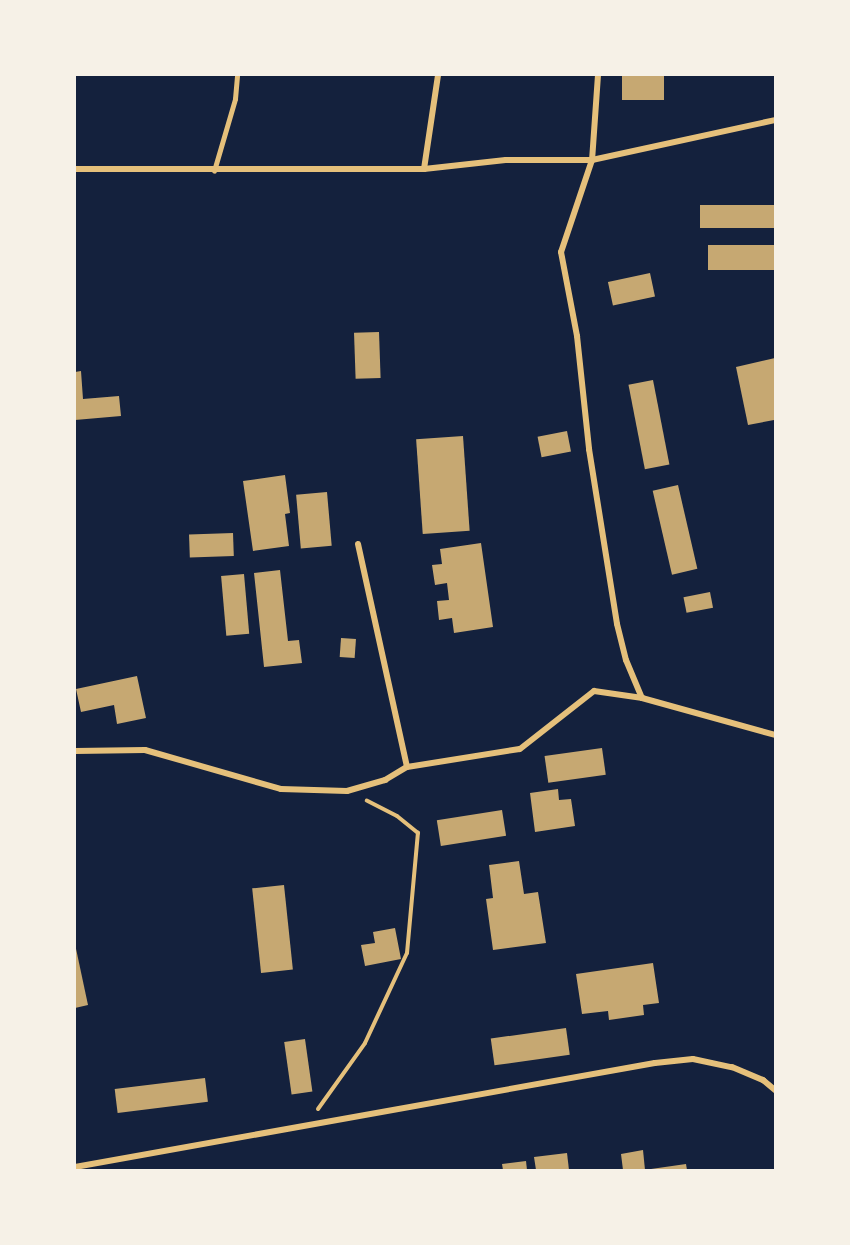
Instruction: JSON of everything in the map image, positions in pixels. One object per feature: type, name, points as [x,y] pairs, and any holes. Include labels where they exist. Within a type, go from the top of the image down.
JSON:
[{"type":"street","points":[[424,169],[438,75]]},
{"type":"street","points":[[598,75],[592,160],[561,252],[577,336],[589,449],[617,624],[626,660],[642,698]]},
{"type":"street","points":[[75,169],[214,171],[424,169],[506,160],[592,160],[775,120]]},
{"type":"street","points":[[358,544],[407,767]]},
{"type":"street","points":[[75,751],[145,750],[281,789],[347,791],[385,780],[407,767],[520,749],[594,691],[642,698],[775,735]]},
{"type":"street","points":[[75,1167],[693,1059],[732,1067],[763,1080],[775,1090]]},
{"type":"lane","points":[[214,171],[235,99],[237,75]]},
{"type":"path","points":[[306,1126],[365,1042],[406,953],[418,833],[398,816],[347,791]]},
{"type":"building","points":[[622,75],[664,75],[664,100],[622,100]]},
{"type":"building","points":[[700,205],[775,205],[775,228],[700,228]]},
{"type":"building","points":[[708,245],[775,245],[775,270],[708,270]]},
{"type":"building","points":[[650,273],[655,296],[613,305],[608,282]]},
{"type":"building","points":[[379,332],[381,378],[356,379],[354,333]]},
{"type":"building","points":[[775,358],[774,420],[748,425],[736,367]]},
{"type":"building","points":[[81,371],[83,399],[119,396],[121,416],[75,420],[75,372]]},
{"type":"building","points":[[653,380],[669,464],[645,469],[628,385]]},
{"type":"building","points":[[567,431],[571,452],[542,457],[538,437]]},
{"type":"building","points":[[463,436],[470,531],[423,534],[416,439]]},
{"type":"building","points":[[285,475],[290,513],[285,514],[289,546],[253,551],[243,481]]},
{"type":"building","points":[[678,485],[697,569],[672,575],[653,491]]},
{"type":"building","points":[[327,492],[332,546],[301,548],[296,495]]},
{"type":"building","points":[[233,533],[234,556],[190,558],[189,535]]},
{"type":"building","points":[[481,543],[493,627],[454,633],[452,618],[439,620],[437,601],[449,600],[447,583],[435,585],[432,565],[442,564],[440,549]]},
{"type":"building","points":[[280,570],[288,641],[299,640],[302,663],[264,667],[254,573]]},
{"type":"building","points":[[244,574],[249,634],[226,636],[221,576]]},
{"type":"building","points":[[710,592],[713,608],[687,613],[683,597]]},
{"type":"building","points":[[341,638],[356,639],[355,658],[340,657]]},
{"type":"building","points":[[137,676],[146,718],[117,724],[114,705],[81,712],[76,689]]},
{"type":"building","points":[[602,748],[606,775],[548,783],[545,756]]},
{"type":"building","points":[[558,789],[559,800],[571,799],[575,826],[535,832],[530,793]]},
{"type":"building","points":[[502,810],[506,836],[441,846],[437,820]]},
{"type":"building","points":[[519,861],[524,894],[538,892],[546,943],[493,950],[486,899],[493,898],[489,865]]},
{"type":"building","points":[[284,885],[293,970],[261,973],[252,888]]},
{"type":"building","points":[[395,928],[401,959],[365,966],[361,945],[375,943],[373,932]]},
{"type":"building","points":[[75,944],[88,1005],[75,1008]]},
{"type":"building","points":[[653,963],[659,1003],[643,1005],[644,1015],[609,1020],[608,1011],[582,1014],[576,974]]},
{"type":"building","points":[[566,1028],[570,1055],[494,1065],[491,1039]]},
{"type":"building","points":[[305,1039],[312,1091],[292,1094],[284,1042]]},
{"type":"building","points":[[205,1078],[208,1102],[118,1113],[115,1089]]},
{"type":"building","points":[[643,1150],[645,1170],[623,1170],[621,1154]]},
{"type":"building","points":[[567,1153],[569,1170],[536,1170],[534,1157]]},
{"type":"building","points":[[526,1161],[527,1170],[503,1170],[502,1164]]},
{"type":"building","points":[[686,1164],[687,1170],[651,1170],[651,1169]]}]
